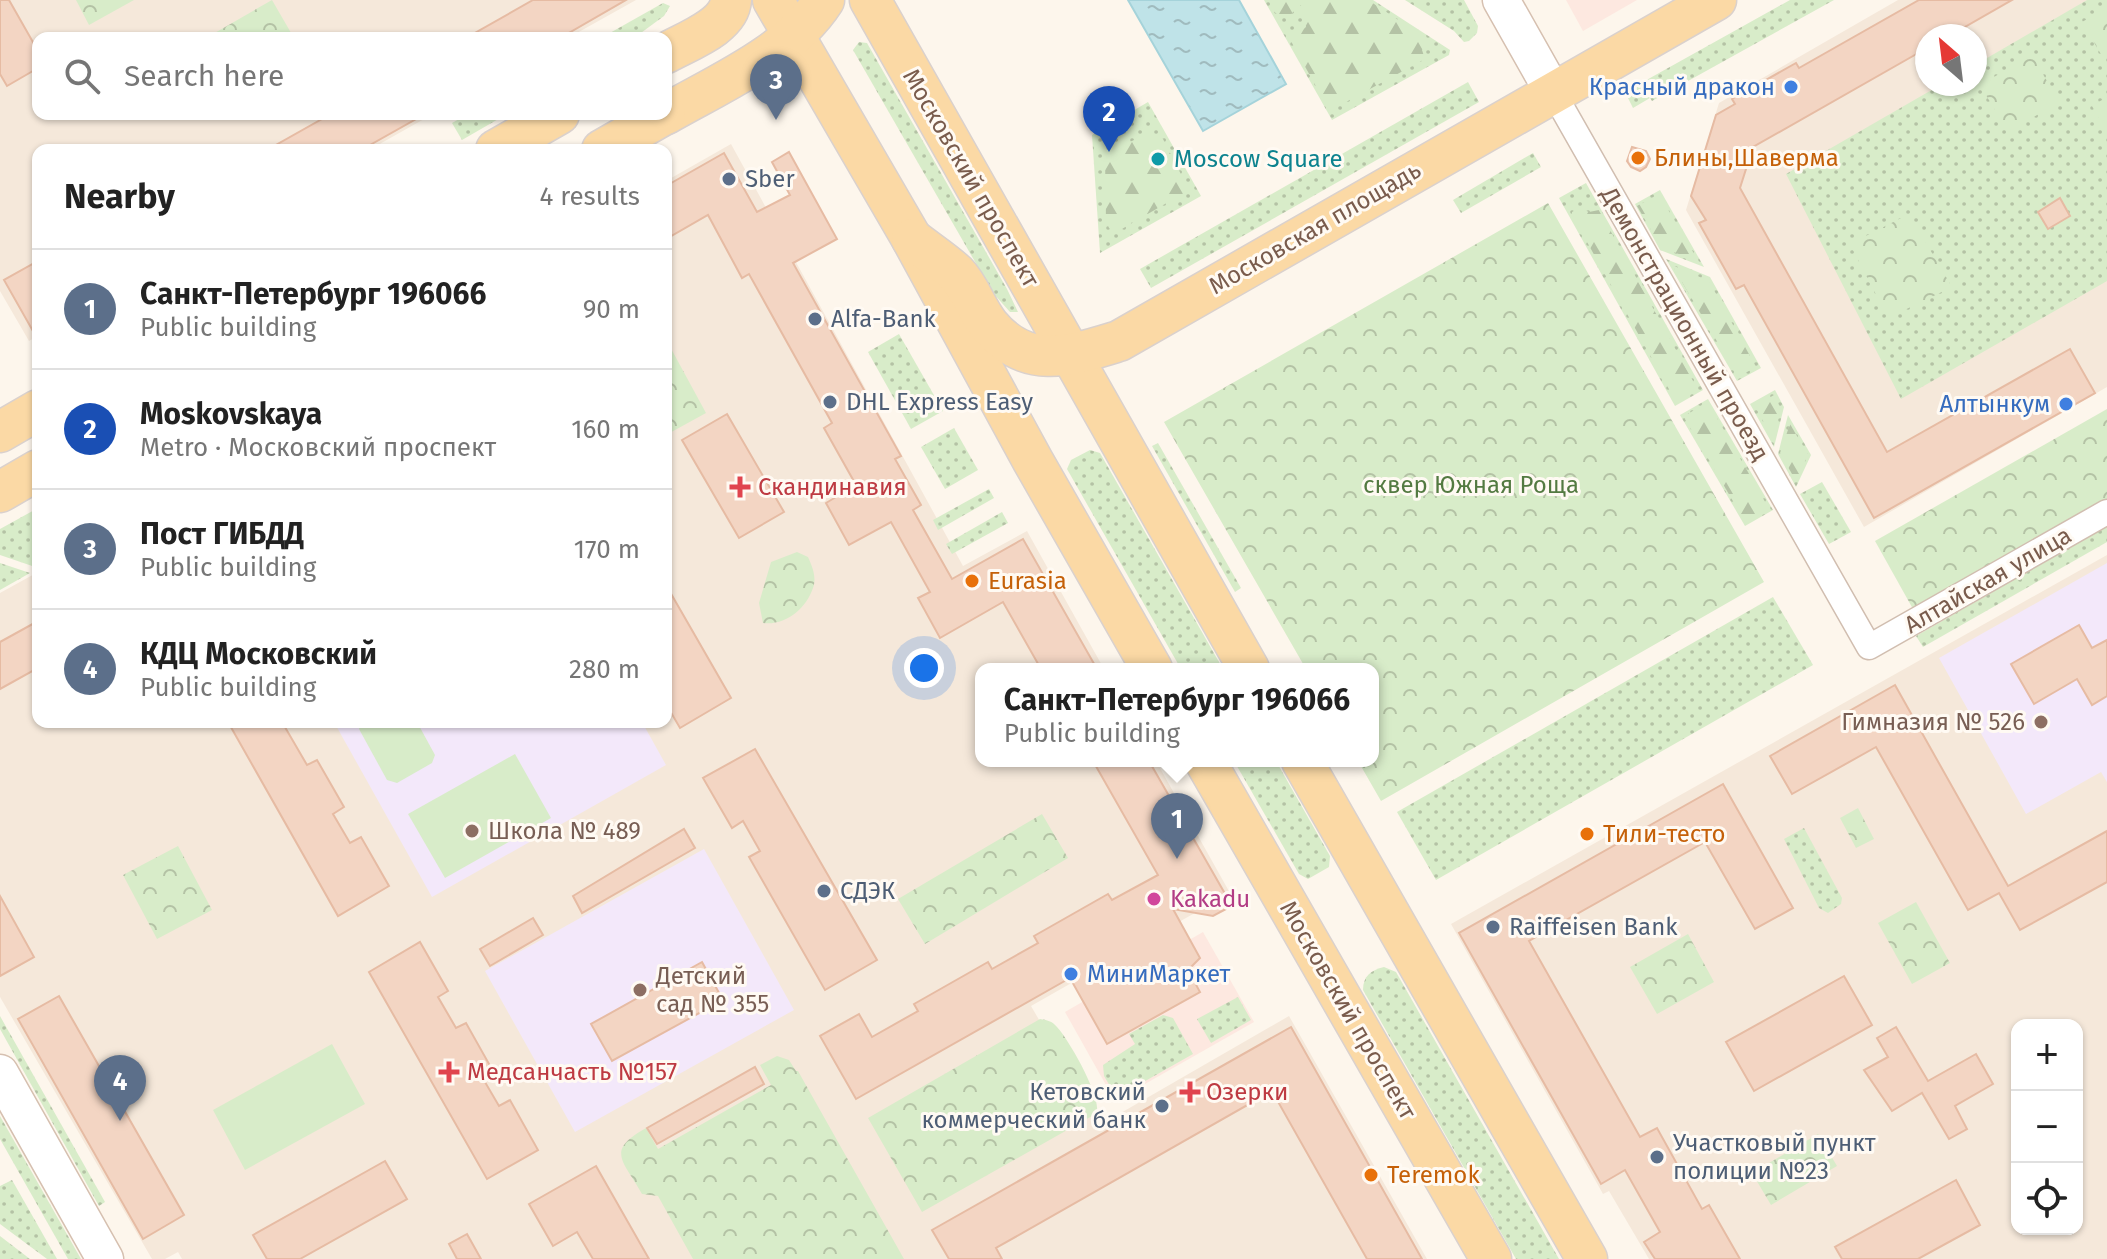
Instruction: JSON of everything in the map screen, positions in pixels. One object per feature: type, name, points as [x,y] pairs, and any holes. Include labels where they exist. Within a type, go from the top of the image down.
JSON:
[{"type":"main road","points":[[672,50],[721,22],[731,6],[731,0]]},
{"type":"main road","points":[[773,0],[912,239],[1033,461],[1149,663]]},
{"type":"main road","points":[[672,111],[794,36],[812,19],[824,0]]},
{"type":"main road","name":"Московский проспект","points":[[870,0],[1246,663]]},
{"type":"main road","name":"Московская площадь","points":[[1072,355],[1119,341],[1716,0]]},
{"type":"main road","points":[[506,144],[548,120]]},
{"type":"main road","points":[[613,144],[655,120]]},
{"type":"main road","points":[[912,239],[958,275],[988,324],[1003,338],[1023,352],[1044,357],[1072,355]]},
{"type":"main road","points":[[0,432],[32,413]]},
{"type":"main road","points":[[0,492],[32,473]]},
{"type":"main road","name":"Московский проспект","points":[[1208,767],[1491,1259]]},
{"type":"main road","points":[[1305,767],[1587,1259]]},
{"type":"street","name":"Демонстрационный проезд","points":[[1501,0],[1869,647]]},
{"type":"street","name":"Алтайская улица","points":[[1869,647],[2107,512]]},
{"type":"street","points":[[0,1073],[105,1259]]},
{"type":"shaded area","points":[[0,0],[636,0],[579,32],[32,32],[32,120],[422,120],[380,144],[32,144],[32,339],[29,341],[0,291]]},
{"type":"shaded area","points":[[1566,0],[1637,0],[1583,31]]},
{"type":"shaded area","points":[[1898,0],[2107,0],[2107,387],[1864,527],[1686,210],[1719,103]]},
{"type":"shaded area","points":[[731,144],[963,566],[1027,531],[1101,663],[975,663],[975,767],[1159,767],[1230,893],[1031,1006],[1100,1125],[1289,1016],[1427,1259],[182,1259],[178,1252],[165,1259],[152,1259],[0,997],[0,593],[32,575],[32,728],[672,728],[672,178]]},
{"type":"shaded area","points":[[2107,555],[2107,1259],[1649,1259],[1609,1191],[1603,1194],[1451,924]]},
{"type":"shaded area","name":"Гимназия № 526","points":[[2107,563],[2107,782],[2101,772],[2026,814],[1939,658]]},
{"type":"shaded area","name":"Школа № 489","points":[[337,728],[645,728],[666,765],[432,897]]},
{"type":"shaded area","name":"Детский сад № 355","points":[[704,849],[794,1010],[575,1132],[485,971]]},
{"type":"shaded area","points":[[1203,932],[1254,1022],[1115,1101],[1065,1012]]},
{"type":"green space","points":[[76,0],[134,0],[89,25]]},
{"type":"green space","points":[[272,0],[291,32],[216,32]]},
{"type":"green space","points":[[1264,0],[1373,0],[1450,50],[1449,55],[1332,120]]},
{"type":"green space","points":[[1270,0],[1368,0],[1429,40],[1422,50],[1425,59],[1335,108],[1328,108],[1292,43],[1291,39],[1306,27],[1301,5],[1291,14],[1279,16],[1270,8]]},
{"type":"green space","points":[[1405,0],[1464,0],[1478,26],[1477,33],[1464,42],[1454,31]]},
{"type":"green space","points":[[1790,0],[1834,0],[1652,101],[1650,98],[1633,108],[1625,92]]},
{"type":"green space","points":[[2087,0],[2107,0],[2107,281],[1901,399],[1786,174],[1921,96],[1987,96],[1987,58]]},
{"type":"green space","points":[[663,3],[670,6],[664,16],[642,32],[612,32]]},
{"type":"green space","points":[[2107,8],[2107,53],[2102,56],[2082,22]]},
{"type":"green space","points":[[859,42],[867,43],[1018,312],[1010,312],[993,293],[853,50]]},
{"type":"green space","points":[[2032,55],[2059,102],[2008,132],[1987,96],[1987,81]]},
{"type":"green space","points":[[1468,82],[1479,102],[1151,288],[1140,269]]},
{"type":"green space","points":[[2107,97],[2107,133],[2092,106]]},
{"type":"green space","points":[[1148,102],[1201,196],[1100,253],[1092,135]]},
{"type":"green space","points":[[457,120],[497,120],[462,140],[452,123]]},
{"type":"green space","points":[[1144,135],[1163,139],[1189,190],[1115,233],[1106,220],[1105,158],[1108,153]]},
{"type":"green space","points":[[1533,153],[1541,167],[1461,213],[1453,200]]},
{"type":"green space","points":[[1586,183],[1703,390],[1675,406],[1559,198]]},
{"type":"green space","points":[[1660,190],[1704,267],[1660,250],[1635,204]]},
{"type":"green space","points":[[1659,194],[1699,262],[1661,247],[1637,206]]},
{"type":"green space","name":"сквер Южная Роща","points":[[1548,203],[1764,582],[1381,801],[1361,767],[1379,767],[1379,663],[1303,663],[1164,422]]},
{"type":"green space","points":[[1579,208],[1589,212],[1599,210],[1698,390],[1675,400],[1572,215]]},
{"type":"green space","points":[[1909,214],[1952,287],[1888,318],[1850,244]]},
{"type":"green space","points":[[1666,259],[1710,277],[1761,368],[1737,381]]},
{"type":"green space","points":[[1672,265],[1709,281],[1756,367],[1738,377]]},
{"type":"green space","points":[[899,334],[943,411],[911,429],[868,352]]},
{"type":"green space","points":[[672,350],[706,413],[672,432]]},
{"type":"green space","points":[[1775,390],[1784,407],[1774,447],[1750,404]]},
{"type":"green space","points":[[1774,395],[1781,409],[1772,438],[1755,406]]},
{"type":"green space","points":[[1708,399],[1773,510],[1745,526],[1680,415]]},
{"type":"green space","points":[[1706,403],[1768,507],[1767,511],[1747,522],[1685,419],[1686,415]]},
{"type":"green space","points":[[2107,409],[2107,499],[1913,609],[1875,541]]},
{"type":"green space","points":[[1788,415],[1811,455],[1796,487],[1778,454]]},
{"type":"green space","points":[[1790,424],[1808,455],[1796,481],[1780,453]]},
{"type":"green space","points":[[954,428],[978,470],[945,489],[921,447]]},
{"type":"green space","points":[[1158,443],[1241,588],[1235,592],[1152,446]]},
{"type":"green space","points":[[1090,450],[1100,453],[1220,663],[1178,663],[1067,469],[1071,460]]},
{"type":"green space","points":[[1822,482],[1851,532],[1829,544],[1800,494]]},
{"type":"green space","points":[[989,489],[994,498],[938,530],[933,520]]},
{"type":"green space","points":[[32,511],[32,566],[0,555],[0,529]]},
{"type":"green space","points":[[1002,512],[1008,523],[952,554],[946,544]]},
{"type":"green space","points":[[2107,526],[2107,542],[1923,647],[1916,636]]},
{"type":"green space","points":[[797,552],[808,557],[812,568],[814,584],[810,596],[787,619],[763,623],[759,603],[771,562]]},
{"type":"green space","points":[[0,563],[30,573],[0,590]]},
{"type":"green space","points":[[1773,597],[1813,665],[1436,880],[1397,812]]},
{"type":"green space","points":[[420,728],[435,755],[432,763],[397,783],[387,780],[359,729]]},
{"type":"green space","points":[[515,754],[551,818],[445,878],[408,814]]},
{"type":"green space","points":[[1237,767],[1279,767],[1330,856],[1329,867],[1308,879],[1299,874]]},
{"type":"green space","points":[[1858,808],[1874,839],[1856,848],[1840,818]]},
{"type":"green space","points":[[1042,814],[1068,858],[925,944],[898,899]]},
{"type":"green space","points":[[1804,828],[1842,898],[1841,904],[1828,913],[1819,908],[1784,839]]},
{"type":"green space","points":[[178,846],[212,910],[157,939],[123,875]]},
{"type":"green space","points":[[1916,902],[1950,963],[1912,984],[1878,923]]},
{"type":"green space","points":[[1688,934],[1714,982],[1657,1014],[1630,967]]},
{"type":"green space","points":[[1384,967],[1396,972],[1559,1259],[1516,1259],[1363,990],[1369,974]]},
{"type":"green space","points":[[1238,997],[1251,1020],[1211,1043],[1197,1019]]},
{"type":"green space","points":[[1163,1015],[1173,1018],[1193,1054],[1124,1093],[1113,1091],[1104,1076],[1103,1065],[1135,1044],[1129,1034]]},
{"type":"green space","points":[[0,1016],[105,1202],[99,1206],[0,1029]]},
{"type":"green space","points":[[1040,1019],[1053,1023],[1069,1043],[1088,1080],[1097,1110],[1092,1116],[922,1212],[868,1118]]},
{"type":"green space","points":[[332,1044],[365,1104],[245,1170],[213,1110]]},
{"type":"green space","points":[[777,1056],[789,1060],[798,1071],[904,1259],[693,1259],[658,1196],[642,1194],[624,1164],[622,1150],[625,1143],[646,1128],[658,1149],[771,1085],[760,1065]]},
{"type":"green space","points":[[0,1116],[81,1259],[68,1259],[0,1139]]},
{"type":"green space","points":[[1818,1134],[1837,1166],[1771,1205],[1752,1173]]},
{"type":"green space","points":[[12,1180],[57,1259],[47,1259],[0,1224],[0,1186]]},
{"type":"green space","points":[[0,1236],[30,1259],[0,1259]]},
{"type":"water","points":[[1128,0],[1239,0],[1286,84],[1203,131]]},
{"type":"building","points":[[0,0],[9,0],[32,40],[32,71],[7,86],[0,74]]},
{"type":"building","points":[[533,0],[626,0],[570,32],[477,32]]},
{"type":"building","points":[[1919,0],[2012,0],[1970,24],[1915,24],[1915,55],[1753,147],[1740,188],[1887,452],[2070,349],[2095,393],[1874,518],[1744,285],[1736,289],[1699,223],[1706,220],[1691,196],[1716,115],[1735,104],[1732,99],[1796,63],[1799,68]]},
{"type":"building","points":[[320,120],[414,120],[372,144],[278,144]]},
{"type":"building","points":[[1632,147],[1646,151],[1650,159],[1640,171],[1627,161]]},
{"type":"building","points":[[789,152],[837,239],[793,263],[901,456],[895,459],[921,505],[913,510],[952,579],[1023,539],[1094,663],[1038,663],[1003,602],[940,638],[918,598],[930,592],[891,522],[849,545],[826,503],[856,485],[824,428],[832,423],[749,274],[742,278],[708,215],[672,236],[672,183],[724,153],[757,212],[790,195],[772,162]]},
{"type":"building","points":[[2060,198],[2070,216],[2048,229],[2038,212]]},
{"type":"building","points":[[32,264],[32,329],[4,280]]},
{"type":"building","name":"Скандинавия","points":[[727,414],[784,512],[739,538],[682,440]]},
{"type":"building","points":[[672,595],[731,698],[680,728],[672,714]]},
{"type":"building","points":[[32,624],[32,671],[0,689],[0,642]]},
{"type":"building","points":[[2079,625],[2092,648],[2107,640],[2107,696],[2092,705],[2077,679],[2034,704],[2011,664]]},
{"type":"building","points":[[1895,685],[2008,886],[2107,831],[2107,882],[2020,930],[1999,893],[1968,910],[1876,747],[1792,794],[1770,756]]},
{"type":"building","points":[[231,728],[285,728],[307,765],[317,760],[344,807],[333,814],[350,843],[361,837],[389,886],[338,916]]},
{"type":"building","points":[[755,749],[877,960],[825,990],[749,857],[760,851],[743,821],[732,828],[703,778]]},
{"type":"building","points":[[1096,767],[1152,767],[1228,899],[1226,909],[1213,916],[1173,909],[1200,958],[1188,970],[1200,992],[1107,1044],[1070,978],[856,1099],[820,1036],[859,1014],[872,1037],[918,1011],[914,1004],[988,962],[992,969],[1038,943],[1034,936],[1108,894],[1112,900],[1158,875]]},
{"type":"building","points":[[1723,784],[1793,908],[1755,929],[1705,842],[1529,941],[1640,1137],[1657,1128],[1702,1209],[1709,1205],[1740,1259],[1655,1259],[1644,1242],[1660,1232],[1625,1170],[1601,1184],[1459,933]]},
{"type":"building","points":[[684,829],[695,848],[582,913],[573,896]]},
{"type":"building","points":[[0,896],[34,957],[0,976]]},
{"type":"building","points":[[533,918],[543,935],[490,966],[480,949]]},
{"type":"building","points":[[420,942],[448,991],[438,997],[456,1028],[466,1023],[493,1071],[482,1077],[499,1106],[510,1100],[538,1150],[487,1179],[369,972]]},
{"type":"building","points":[[702,962],[723,1000],[612,1061],[591,1024]]},
{"type":"building","points":[[1844,976],[1872,1025],[1754,1091],[1726,1042]]},
{"type":"building","points":[[59,996],[184,1215],[143,1239],[18,1019]]},
{"type":"building","points":[[1291,1027],[1422,1259],[1367,1259],[1272,1091],[996,1248],[1002,1259],[949,1259],[932,1230]]},
{"type":"building","points":[[1896,1027],[1928,1081],[1976,1054],[1993,1084],[1955,1106],[1967,1129],[1949,1139],[1922,1093],[1892,1111],[1864,1070],[1888,1057],[1877,1038]]},
{"type":"building","points":[[755,1067],[764,1084],[657,1144],[647,1128]]},
{"type":"building","points":[[385,1161],[407,1199],[300,1259],[267,1259],[253,1235]]},
{"type":"building","points":[[596,1166],[649,1259],[593,1259],[577,1232],[553,1246],[529,1204]]},
{"type":"building","points":[[1956,1180],[1980,1225],[1918,1259],[1842,1259],[1835,1247]]},
{"type":"building","points":[[467,1234],[481,1259],[457,1259],[449,1244]]},
{"type":"place","name":"Красный дракон","points":[[1791,87]]},
{"type":"place","name":"Пост ГИБДД","points":[[776,120]]},
{"type":"place","name":"Moskovskaya","points":[[1109,152]]},
{"type":"place","name":"Блины,Шаверма","points":[[1638,158]]},
{"type":"place","name":"Moscow Square","points":[[1158,159]]},
{"type":"place","name":"Sber","points":[[729,179]]},
{"type":"place","name":"Alfa-Bank","points":[[815,319]]},
{"type":"place","name":"DHL Express Easy","points":[[830,402]]},
{"type":"place","name":"Алтынкум","points":[[2066,404]]},
{"type":"place","name":"Скандинавия","points":[[740,487]]},
{"type":"place","name":"Eurasia","points":[[972,581]]},
{"type":"place","name":"Гимназия № 526","points":[[2041,722]]},
{"type":"place","name":"Школа № 489","points":[[472,831]]},
{"type":"place","name":"Тили-тесто","points":[[1587,834]]},
{"type":"place","name":"Санкт-Петербург 196066","points":[[1177,859]]},
{"type":"place","name":"СДЭК","points":[[824,891]]},
{"type":"place","name":"Kakadu","points":[[1154,899]]},
{"type":"place","name":"Raiffeisen Bank","points":[[1493,927]]},
{"type":"place","name":"МиниМаркет","points":[[1071,974]]},
{"type":"place","name":"Детский сад № 355","points":[[640,990]]},
{"type":"place","name":"Медсанчасть №157","points":[[449,1072]]},
{"type":"place","name":"Озерки","points":[[1190,1092]]},
{"type":"place","name":"Кетовский коммерческий банк","points":[[1162,1106]]},
{"type":"place","name":"КДЦ Московский","points":[[120,1121]]},
{"type":"place","name":"Участковый пункт полиции №23","points":[[1657,1157]]},
{"type":"place","name":"Teremok","points":[[1371,1175]]}]
